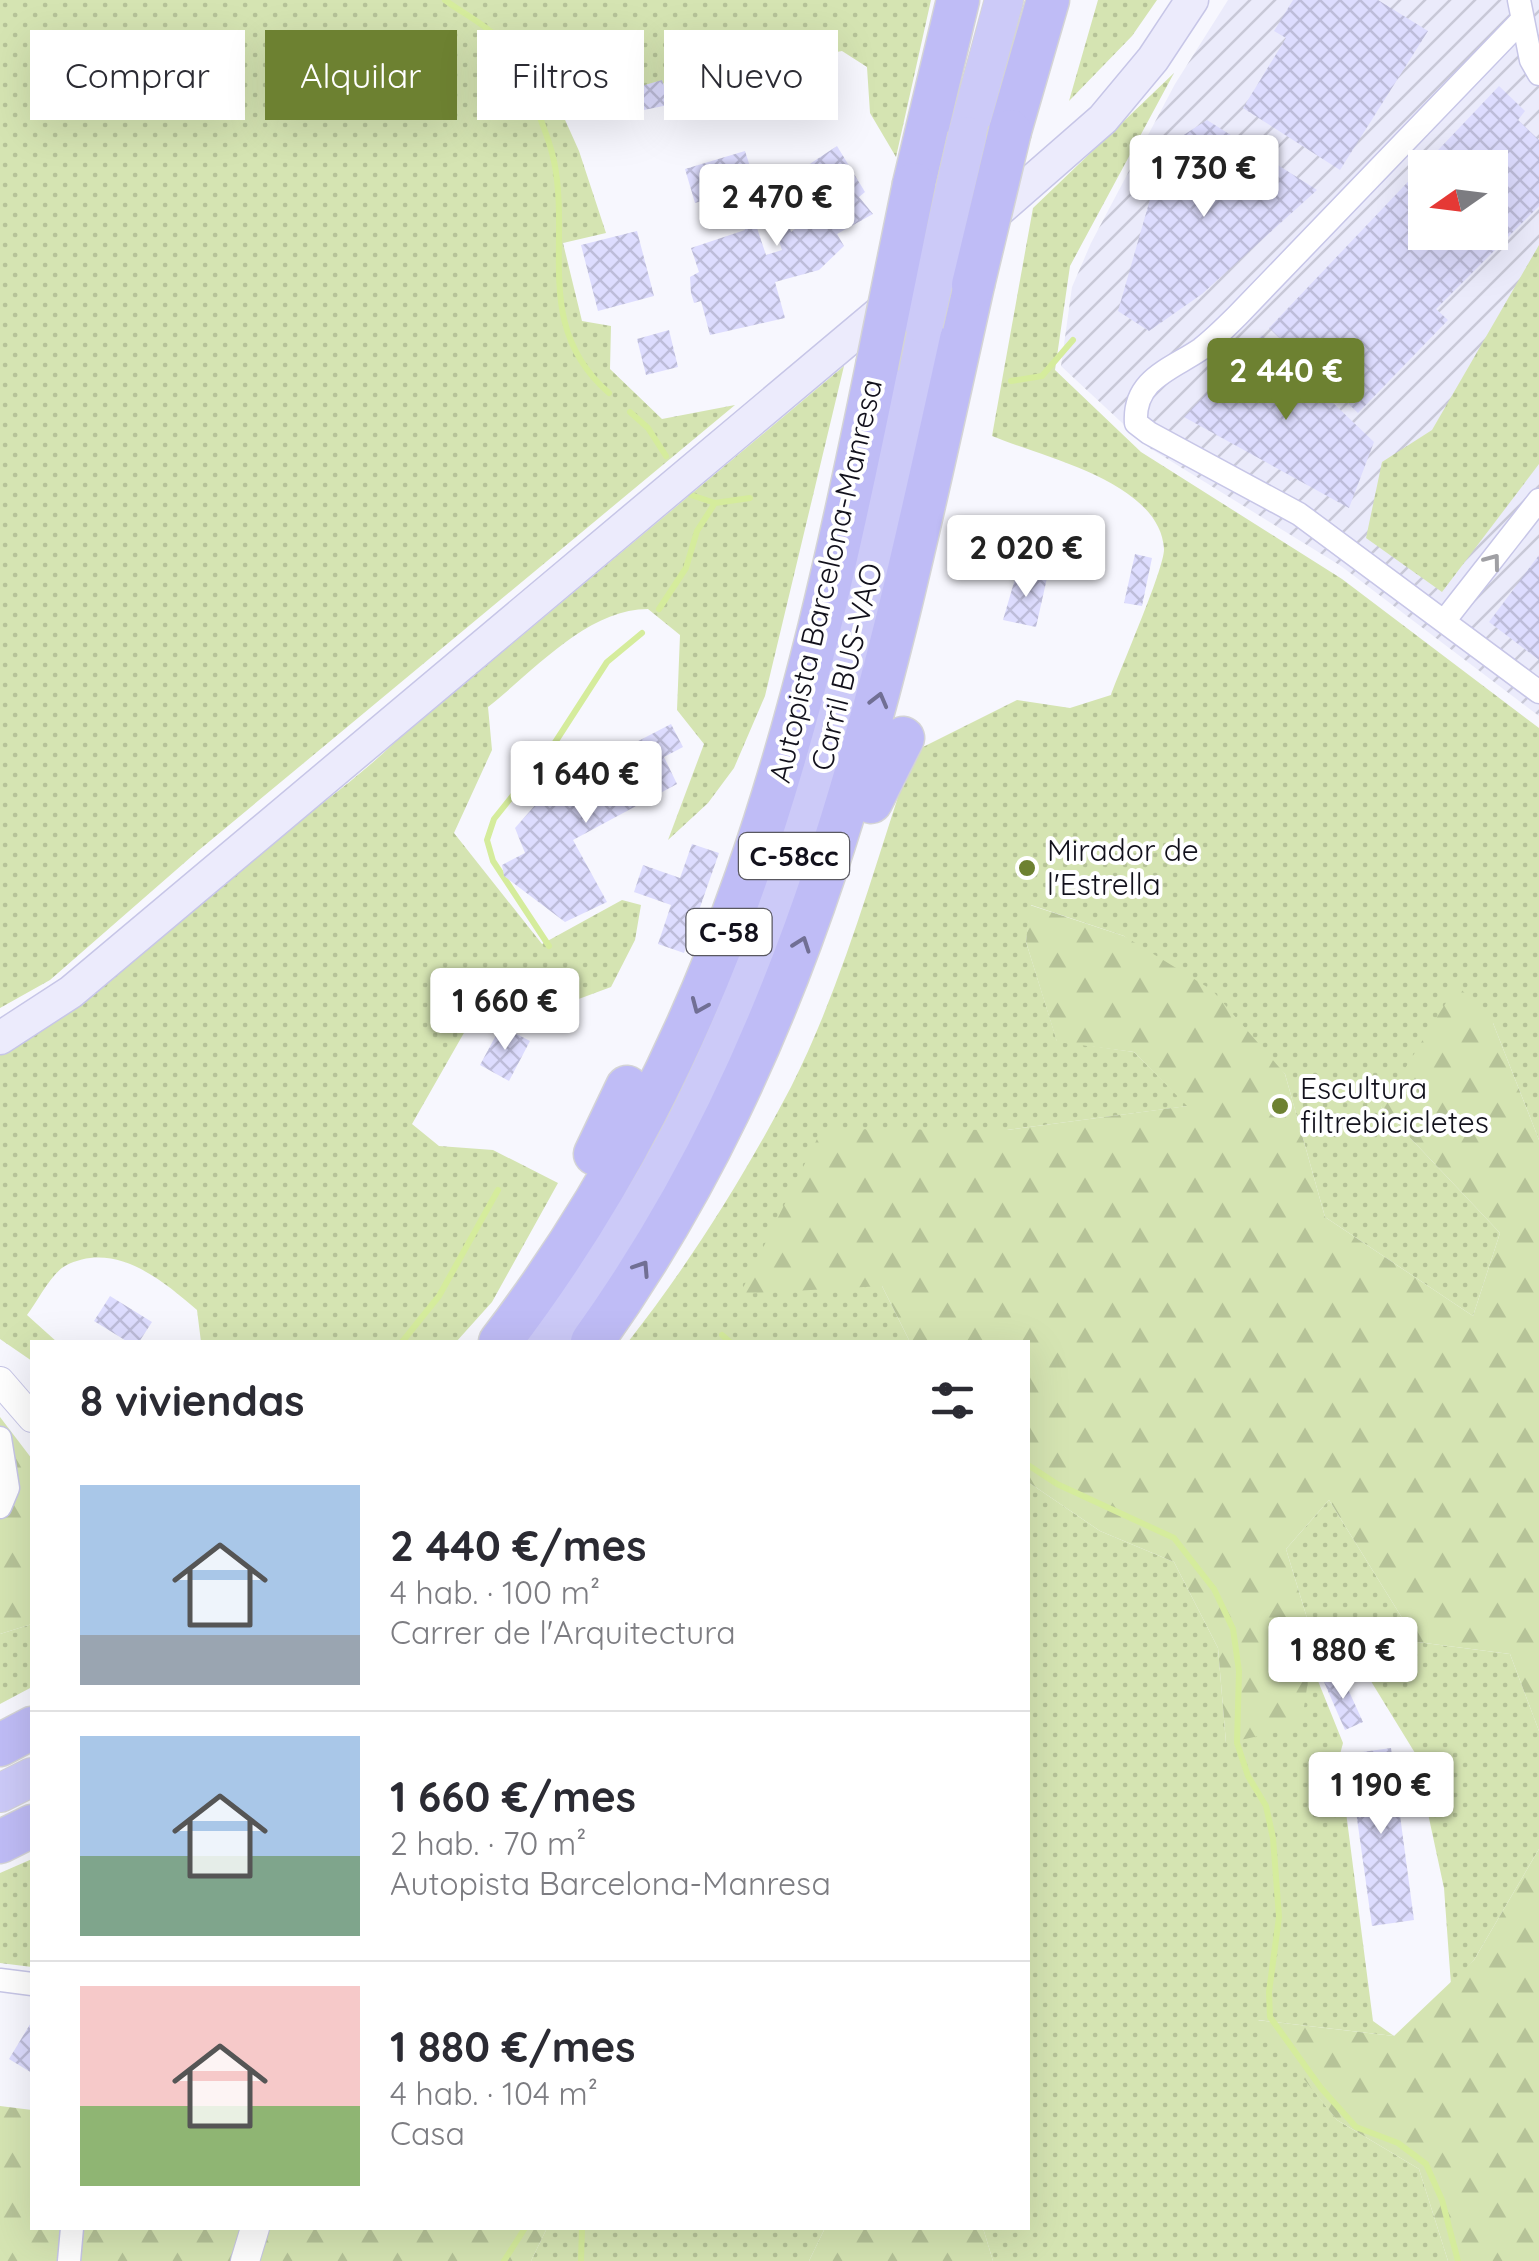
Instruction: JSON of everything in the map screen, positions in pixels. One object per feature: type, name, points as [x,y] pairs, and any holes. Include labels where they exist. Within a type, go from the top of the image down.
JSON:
[{"type":"highway","name":"Autopista Barcelona-Manresa","points":[[501,1340],[602,1196],[656,1098],[710,982],[750,874],[801,709],[878,366],[914,184],[958,0]]},
{"type":"highway","name":"Carril BUS-VAO","points":[[548,1340],[619,1238],[688,1120],[765,943],[841,702],[967,136],[1004,0]]},
{"type":"highway","name":"C-58","points":[[593,1340],[666,1231],[732,1109],[790,978],[832,861],[888,661],[981,278],[1005,150],[1048,0]]},
{"type":"highway","points":[[962,432],[984,332],[981,278]]},
{"type":"highway","points":[[759,745],[854,477]]},
{"type":"highway","points":[[832,861],[869,807],[903,738]]},
{"type":"highway","points":[[489,1340],[565,1212],[627,1087]]},
{"type":"highway","points":[[0,1746],[30,1729]]},
{"type":"highway","points":[[0,1793],[30,1778]]},
{"type":"highway","points":[[0,1842],[30,1827]]},
{"type":"main road","points":[[0,1038],[71,992],[158,920],[1032,182],[1130,90],[1192,0]]},
{"type":"street","points":[[1520,10],[1539,74]]},
{"type":"street","points":[[1520,10],[1238,316],[1206,346],[1161,370],[1135,407],[1136,422],[1149,432],[1299,514],[1539,692]]},
{"type":"street","points":[[1445,620],[1539,500]]},
{"type":"street","points":[[0,1381],[30,1416]]},
{"type":"street","points":[[0,1438],[8,1488],[0,1508]]},
{"type":"street","points":[[0,1980],[30,1984]]},
{"type":"street","points":[[69,2261],[72,2230]]},
{"type":"street","points":[[244,2261],[253,2230]]},
{"type":"shaded area","points":[[1228,0],[1539,0],[1539,716],[1341,566],[1148,447],[1061,366],[1072,287],[1175,84]]},
{"type":"green space","points":[[0,0],[931,0],[896,157],[870,113],[867,67],[838,52],[838,30],[664,30],[664,83],[644,93],[644,30],[477,30],[477,120],[565,120],[579,151],[606,233],[563,243],[582,321],[611,326],[610,369],[662,419],[735,405],[199,850],[50,980],[0,1008]]},
{"type":"green space","points":[[1098,0],[1157,0],[1132,36],[1069,101]]},
{"type":"green space","points":[[1174,73],[1070,266],[1055,370],[1141,452],[1342,579],[1539,728],[1539,1140],[1493,1023],[1381,1107],[1500,1233],[1473,1316],[1325,1217],[1285,1074],[1124,936],[1031,905],[1026,942],[1057,1041],[1134,1052],[1188,1106],[1007,1130],[882,1286],[909,1340],[629,1340],[715,1219],[791,1087],[843,964],[913,752],[1017,700],[1070,708],[1111,695],[1150,597],[1164,549],[1158,526],[1143,506],[1096,476],[992,436],[1033,208]]},
{"type":"green space","points":[[1539,245],[1539,464],[1442,592],[1366,538],[1382,462],[1432,430]]},
{"type":"green space","points":[[844,366],[765,696],[734,768],[708,803],[668,840],[704,744],[677,710],[680,635],[648,609],[604,619],[583,631],[488,707],[492,750],[454,833],[542,944],[622,900],[641,905],[635,940],[611,987],[549,1010],[477,1010],[412,1124],[439,1146],[493,1150],[558,1183],[492,1302],[458,1340],[201,1340],[197,1310],[169,1287],[120,1261],[84,1259],[60,1270],[27,1315],[55,1340],[30,1340],[30,1360],[0,1339],[0,1055],[138,953]]},
{"type":"green space","points":[[1030,905],[1124,936],[1212,990],[1285,1074],[1325,1217],[1473,1316],[1500,1233],[1381,1107],[1457,985],[1493,1023],[1539,1140],[1539,1731],[1510,1654],[1417,1642],[1329,1500],[1286,1549],[1314,1641],[1301,1727],[1226,1743],[1218,1648],[1174,1562],[1100,1531],[1030,1483],[1030,1340],[909,1340],[882,1286],[740,1294],[822,1129],[1007,1130],[1187,1106],[1134,1052],[1057,1042],[1026,942]]},
{"type":"green space","points":[[0,1417],[30,1456],[30,1625],[0,1634]]},
{"type":"green space","points":[[1030,1483],[1100,1531],[1174,1562],[1218,1648],[1226,1743],[1314,1641],[1286,1549],[1329,1500],[1417,1642],[1510,1654],[1539,1731],[1539,1849],[1474,1960],[1451,1985],[1444,1888],[1415,1753],[1342,1634],[1315,1641],[1316,1676],[1343,1743],[1339,1758],[1373,2021],[1394,2036],[1258,2020],[1337,2120],[1419,2169],[1448,2261],[993,2261],[984,2230],[1030,2230]]},
{"type":"green space","points":[[30,1625],[30,1688],[0,1704],[0,1634]]},
{"type":"green space","points":[[1539,1849],[1539,2261],[1448,2261],[1419,2169],[1337,2120],[1256,2020],[1394,2036],[1474,1960]]},
{"type":"green space","points":[[30,1860],[30,1967],[0,1963],[0,1873]]},
{"type":"green space","points":[[0,2106],[30,2110],[30,2230],[546,2230],[531,2261],[0,2261]]},
{"type":"green space","points":[[546,2230],[824,2230],[809,2261],[531,2261]]},
{"type":"green space","points":[[824,2230],[984,2230],[993,2261],[809,2261]]},
{"type":"building","points":[[1293,0],[1378,0],[1428,31],[1340,170],[1243,108],[1286,38],[1274,31]]},
{"type":"building","points":[[662,80],[664,106],[644,110],[644,85]]},
{"type":"building","points":[[1499,86],[1525,111],[1518,120],[1539,140],[1539,206],[1508,237],[1508,150],[1438,150]]},
{"type":"building","points":[[1207,120],[1317,190],[1202,294],[1149,331],[1118,311],[1165,147]]},
{"type":"building","points":[[837,146],[865,192],[859,197],[873,214],[837,234],[844,246],[819,270],[775,282],[785,318],[710,335],[701,301],[694,303],[691,293],[690,277],[699,272],[691,248],[745,230],[744,226],[755,222],[766,255],[782,250],[768,208],[783,205],[791,232],[812,216],[787,179]]},
{"type":"building","points":[[745,151],[756,185],[695,203],[685,169]]},
{"type":"building","points":[[1408,182],[1408,250],[1495,250],[1436,309],[1448,320],[1358,413],[1269,328]]},
{"type":"building","points":[[637,231],[654,296],[598,311],[581,245]]},
{"type":"building","points":[[669,330],[678,367],[646,375],[637,339]]},
{"type":"building","points":[[1262,335],[1374,442],[1349,508],[1184,417]]},
{"type":"building","points":[[1135,554],[1152,558],[1142,606],[1124,603]]},
{"type":"building","points":[[1539,555],[1539,660],[1489,622]]},
{"type":"building","points":[[1017,572],[1047,578],[1036,627],[1003,620]]},
{"type":"building","points":[[671,724],[683,747],[664,757],[677,784],[573,840],[607,902],[565,922],[504,876],[502,865],[525,853],[515,828],[545,794],[550,800],[626,759],[621,750]]},
{"type":"building","points":[[692,844],[719,853],[684,953],[658,944],[671,905],[634,892],[643,865],[680,878]]},
{"type":"building","points":[[501,1026],[530,1041],[509,1081],[480,1065]]},
{"type":"building","points":[[110,1296],[152,1322],[140,1340],[125,1340],[94,1321]]},
{"type":"building","points":[[1341,1674],[1363,1722],[1345,1730],[1324,1682]]},
{"type":"building","points":[[1391,1748],[1414,1920],[1372,1926],[1348,1754]]},
{"type":"building","points":[[30,2024],[30,2072],[9,2059]]},
{"type":"waterway","points":[[445,0],[501,41],[532,98],[554,161],[563,312],[571,341],[586,367],[609,393]]},
{"type":"waterway","points":[[1011,381],[1042,376],[1073,340]]},
{"type":"waterway","points":[[630,412],[648,428],[666,456]]},
{"type":"waterway","points":[[691,495],[715,503],[750,498]]},
{"type":"waterway","points":[[659,609],[686,568],[697,531],[715,503]]},
{"type":"waterway","points":[[549,946],[493,861],[487,840],[494,819],[554,744],[607,662],[642,633]]},
{"type":"waterway","points":[[404,1340],[439,1296],[498,1190]]},
{"type":"waterway","points":[[722,1335],[728,1340]]},
{"type":"waterway","points":[[1030,1466],[1057,1484],[1174,1538],[1214,1589],[1233,1629],[1239,1671],[1237,1743],[1248,1776],[1266,1806],[1273,1838],[1279,1917],[1269,1992],[1270,2017],[1321,2088],[1356,2127],[1398,2143],[1426,2164],[1442,2200],[1458,2261]]},
{"type":"waterway","points":[[504,2261],[524,2230]]},
{"type":"waterway","points":[[581,2261],[582,2230]]},
{"type":"place","name":"Mirador de l'Estrella","points":[[1027,868]]},
{"type":"place","name":"Escultura filtrebicicletes","points":[[1280,1106]]}]
